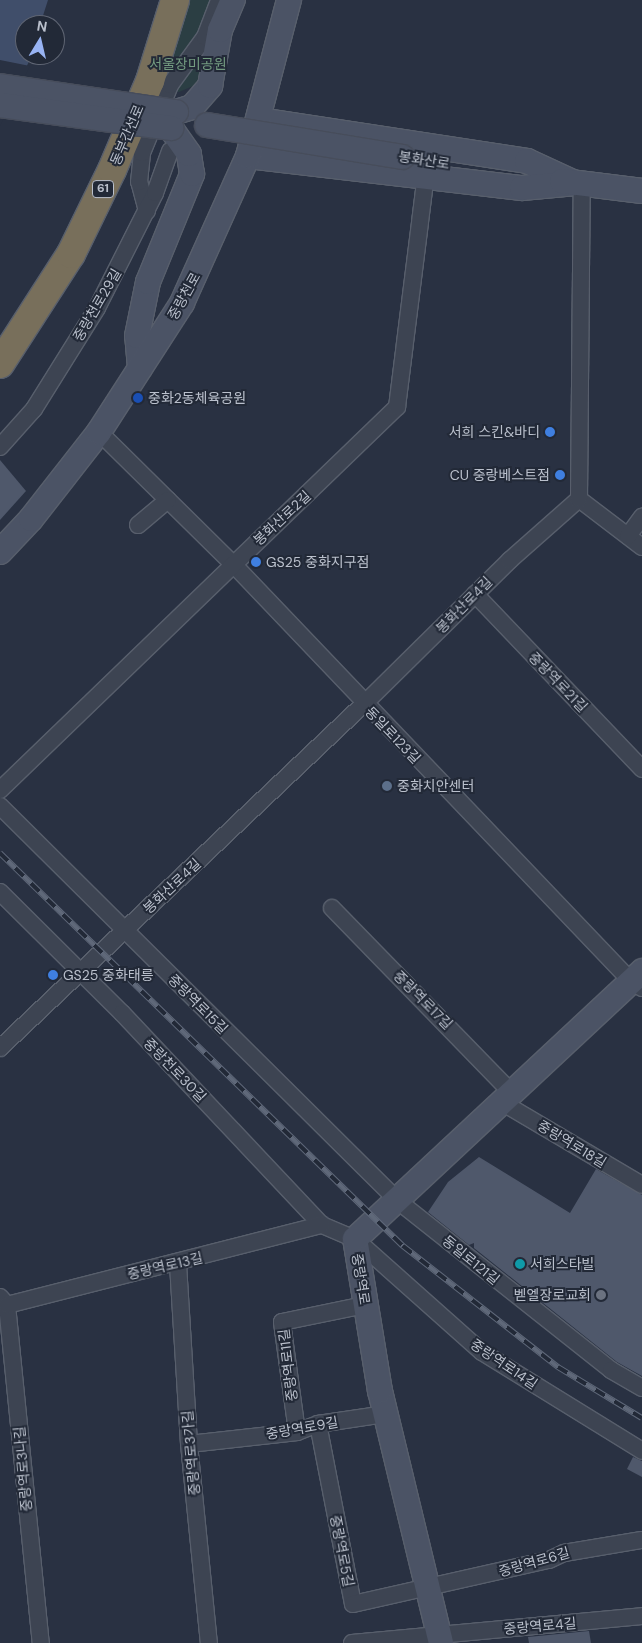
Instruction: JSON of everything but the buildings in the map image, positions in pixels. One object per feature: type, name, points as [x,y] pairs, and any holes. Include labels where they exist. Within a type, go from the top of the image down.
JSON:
[{"type":"highway","name":"동부간선로","points":[[0,364],[71,254],[112,170],[150,81],[175,0]]},
{"type":"main road","points":[[140,368],[137,336],[148,282],[192,174],[189,154],[173,130],[198,103],[210,86],[220,30],[233,0]]},
{"type":"main road","name":"중랑천로","points":[[0,552],[31,519],[99,432],[182,303],[248,156],[260,120],[289,0]]},
{"type":"main road","name":"봉화산로","points":[[0,86],[173,130]]},
{"type":"main road","name":"봉화산로","points":[[0,105],[173,130],[207,125],[579,184],[642,191]]},
{"type":"main road","points":[[260,120],[527,161],[579,184]]},
{"type":"main road","points":[[248,156],[426,175],[522,188],[579,184]]},
{"type":"main road","name":"중랑역로","points":[[440,1639],[426,1590],[386,1414],[355,1239],[638,980]]},
{"type":"street","points":[[147,211],[139,182],[142,153],[170,86],[204,36],[219,0]]},
{"type":"street","name":"중랑천로29길","points":[[0,447],[34,409],[98,308],[169,164],[173,130]]},
{"type":"street","name":"봉화산로2길","points":[[0,790],[397,407],[426,175]]},
{"type":"street","points":[[579,184],[578,499],[642,547]]},
{"type":"street","name":"동일로123길","points":[[99,432],[234,565],[363,705],[638,980]]},
{"type":"street","name":"봉화산로4길","points":[[0,1048],[363,705],[475,594],[578,499]]},
{"type":"street","points":[[138,525],[168,500]]},
{"type":"street","points":[[628,536],[642,518]]},
{"type":"street","name":"중랑역로21길","points":[[475,594],[642,768]]},
{"type":"street","name":"중랑역로15길","points":[[0,806],[398,1201]]},
{"type":"street","name":"중랑천로30길","points":[[0,892],[122,1014],[322,1225],[355,1239]]},
{"type":"street","name":"중랑역로17길","points":[[332,908],[508,1098]]},
{"type":"street","name":"중랑역로18길","points":[[508,1098],[642,1185]]},
{"type":"street","name":"동일로121길","points":[[398,1201],[611,1370],[642,1388]]},
{"type":"street","name":"중랑역로13길","points":[[4,1301],[178,1264],[322,1225]]},
{"type":"street","name":"중랑역로14길","points":[[355,1239],[482,1352],[642,1451]]},
{"type":"street","name":"중랑역로3가길","points":[[178,1264],[189,1444],[208,1643]]},
{"type":"street","name":"중랑역로3나길","points":[[4,1301],[41,1643]]},
{"type":"street","name":"중랑역로11길","points":[[296,1432],[282,1322],[366,1305]]},
{"type":"street","name":"중랑역로9길","points":[[189,1444],[296,1432],[318,1424],[386,1414]]},
{"type":"street","name":"중랑역로5길","points":[[318,1424],[353,1604],[426,1590]]},
{"type":"street","name":"중랑역로6길","points":[[426,1590],[550,1560],[564,1553],[642,1540]]},
{"type":"street","name":"중랑역로4길","points":[[352,1643],[440,1639],[642,1616]]},
{"type":"green space","name":"서울장미공원","points":[[188,0],[224,0],[200,83],[179,92],[164,89]]},
{"type":"water","points":[[0,0],[48,0],[43,15],[15,15],[15,65],[27,65],[0,123]]},
{"type":"pier","points":[[0,60],[15,63],[15,65],[30,66],[0,126]]},
{"type":"railway","points":[[0,853],[403,1246],[558,1367],[642,1418]]},
{"type":"place","name":"중화2동체육공원","points":[[138,398]]},
{"type":"place","name":"서희 스킨&바디","points":[[550,432]]},
{"type":"place","name":"CU 중랑베스트점","points":[[560,475]]},
{"type":"place","name":"GS25 중화지구점","points":[[256,562]]},
{"type":"place","name":"중화치안센터","points":[[387,786]]},
{"type":"place","name":"GS25 중화태릉","points":[[53,975]]},
{"type":"place","name":"서희스타빌","points":[[520,1264]]},
{"type":"place","name":"벧엘장로교회","points":[[601,1295]]}]
